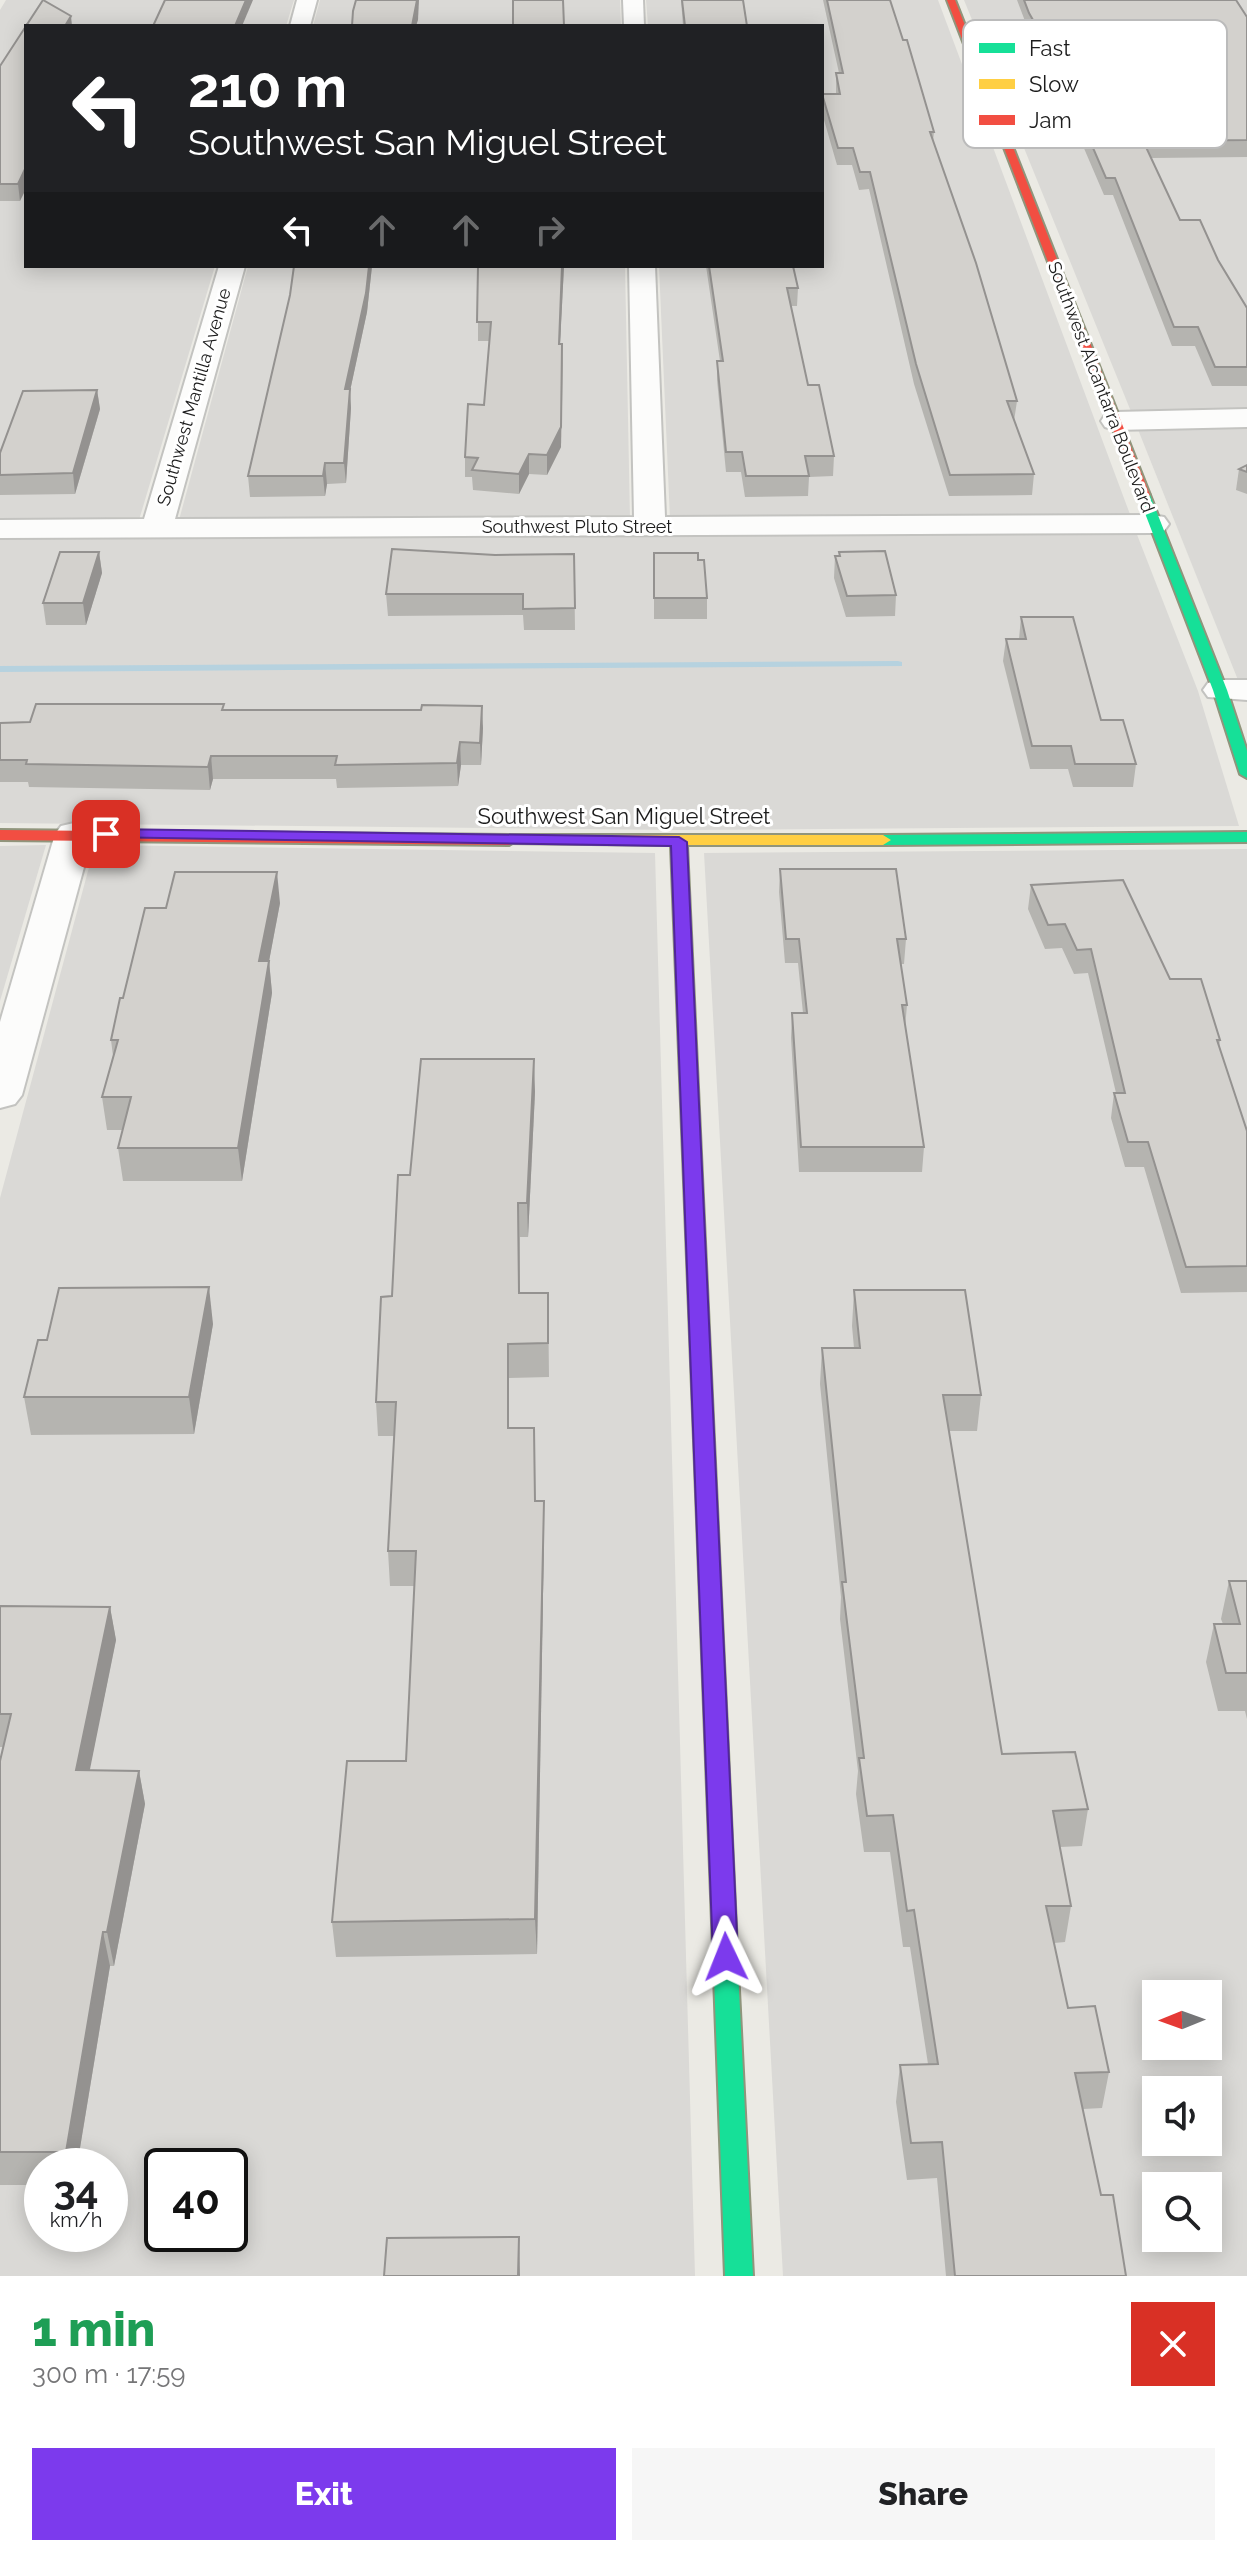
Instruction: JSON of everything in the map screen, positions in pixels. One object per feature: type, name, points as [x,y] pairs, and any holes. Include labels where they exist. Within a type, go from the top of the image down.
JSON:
[{"type":"street","points":[[301,24],[307,0]]},
{"type":"street","points":[[633,0],[634,24]]},
{"type":"street","name":"Southwest Alcantarra Boulevard","points":[[951,0],[963,31]]},
{"type":"street","name":"Southwest Alcantarra Boulevard","points":[[1009,148],[1153,524],[1234,690],[1247,774]]},
{"type":"street","name":"Southwest Mantilla Avenue","points":[[157,528],[231,268]]},
{"type":"street","points":[[642,268],[650,526]]},
{"type":"street","points":[[1115,421],[1247,418]]},
{"type":"street","name":"Southwest Pluto Street","points":[[0,529],[1153,524]]},
{"type":"street","points":[[0,1095],[74,834]]},
{"type":"street","name":"Southwest San Miguel Street","points":[[0,835],[679,842],[1247,837]]},
{"type":"street","points":[[679,842],[739,2276]]},
{"type":"shaded area","points":[[6,0],[294,0],[287,24],[24,24],[24,268],[214,268],[139,520],[0,521],[0,10]]},
{"type":"shaded area","points":[[320,0],[620,0],[621,24],[314,24]]},
{"type":"shaded area","points":[[646,0],[938,0],[963,67],[963,148],[993,148],[1131,517],[670,519],[659,268],[824,268],[824,24],[648,24]]},
{"type":"shaded area","points":[[964,0],[1247,0],[1247,411],[1132,414],[1024,148],[1227,148],[1227,20],[972,20]]},
{"type":"shaded area","points":[[247,268],[625,268],[630,519],[179,520]]},
{"type":"shaded area","points":[[1247,425],[1247,680],[1238,680],[1137,427]]},
{"type":"shaded area","points":[[1136,532],[1198,691],[1239,826],[679,830],[0,823],[0,537]]},
{"type":"shaded area","points":[[46,845],[0,1001],[0,846]]},
{"type":"shaded area","points":[[95,845],[655,853],[695,2276],[0,2276],[0,1198]]},
{"type":"shaded area","points":[[1247,849],[1247,2276],[783,2276],[704,853]]},
{"type":"building","points":[[43,0],[71,16],[66,24],[27,24]]},
{"type":"building","points":[[165,0],[246,0],[236,24],[154,24]]},
{"type":"building","points":[[356,0],[417,0],[412,24],[352,24]]},
{"type":"building","points":[[513,0],[563,0],[564,24],[513,24]]},
{"type":"building","points":[[682,0],[743,0],[747,24],[685,24]]},
{"type":"building","points":[[827,0],[890,0],[903,40],[907,40],[934,132],[930,132],[976,263],[1017,401],[1007,401],[1034,474],[950,475],[916,364],[870,172],[860,172],[853,148],[838,148],[824,101],[824,94],[840,94],[836,73],[843,73]]},
{"type":"building","points":[[1024,0],[1236,0],[1247,17],[1247,140],[1227,140],[1227,20],[1033,20]]},
{"type":"building","points":[[24,29],[24,171],[18,184],[0,184],[0,66]]},
{"type":"building","points":[[1093,148],[1146,148],[1180,220],[1200,220],[1218,260],[1247,308],[1247,367],[1215,367],[1198,327],[1174,327],[1115,178],[1106,178]]},
{"type":"building","points":[[294,268],[369,268],[345,389],[350,389],[344,463],[325,463],[323,476],[248,476]]},
{"type":"building","points":[[478,268],[562,268],[559,344],[562,344],[561,427],[547,455],[529,454],[519,474],[472,470],[478,458],[465,457],[468,404],[484,405],[491,322],[477,322]]},
{"type":"building","points":[[709,268],[793,268],[798,288],[787,288],[808,385],[819,385],[834,456],[805,456],[809,476],[746,476],[742,452],[726,452],[717,361],[723,361]]},
{"type":"building","points":[[97,390],[73,473],[0,475],[0,453],[23,391]]},
{"type":"building","points":[[392,549],[495,555],[574,554],[575,608],[523,609],[523,594],[386,594]]},
{"type":"building","points":[[885,551],[896,595],[847,596],[835,556],[840,556],[839,552]]},
{"type":"building","points":[[60,552],[99,552],[83,603],[43,603]]},
{"type":"building","points":[[654,553],[698,553],[698,560],[704,560],[707,598],[654,598]]},
{"type":"building","points":[[1021,617],[1073,617],[1101,720],[1123,720],[1136,764],[1075,764],[1071,746],[1032,746],[1006,639],[1026,639]]},
{"type":"building","points":[[36,704],[224,704],[222,710],[421,710],[422,705],[482,706],[480,743],[460,742],[457,763],[335,765],[337,756],[211,756],[208,767],[26,764],[27,760],[0,760],[0,723],[30,722]]},
{"type":"building","points":[[780,869],[896,869],[906,939],[897,939],[907,1005],[902,1005],[924,1147],[801,1147],[792,1013],[807,1013],[799,939],[786,939]]},
{"type":"building","points":[[175,872],[277,872],[259,961],[269,961],[238,1148],[118,1148],[131,1097],[102,1097],[118,1040],[111,1040],[120,998],[123,998],[145,908],[166,908]]},
{"type":"building","points":[[1123,880],[1170,979],[1201,979],[1247,1131],[1247,1266],[1186,1267],[1148,1142],[1128,1142],[1114,1093],[1125,1093],[1091,949],[1077,950],[1065,924],[1048,925],[1031,885]]},
{"type":"building","points":[[421,1059],[534,1059],[527,1203],[518,1203],[519,1293],[548,1293],[548,1343],[508,1344],[508,1428],[534,1428],[535,1501],[544,1501],[535,1919],[332,1922],[347,1761],[406,1761],[416,1551],[388,1551],[396,1402],[376,1402],[381,1297],[392,1296],[398,1175],[410,1175]]},
{"type":"building","points":[[209,1287],[189,1397],[24,1397],[38,1340],[47,1340],[59,1288]]},
{"type":"building","points":[[854,1290],[965,1290],[981,1395],[943,1395],[1002,1754],[1075,1752],[1088,1809],[1053,1811],[1071,1906],[1046,1906],[1068,2008],[1095,2006],[1109,2072],[1075,2073],[1101,2195],[1113,2195],[1126,2276],[955,2276],[942,2142],[911,2143],[900,2065],[938,2064],[914,1910],[907,1911],[893,1815],[867,1816],[859,1758],[864,1758],[842,1582],[846,1582],[822,1348],[860,1348]]},
{"type":"building","points":[[1229,1581],[1247,1581],[1247,1673],[1226,1673],[1214,1624],[1240,1624]]},
{"type":"building","points":[[0,1606],[110,1607],[76,1770],[139,1771],[107,1932],[103,1932],[67,2148],[24,2148],[24,2152],[0,2152],[0,1761],[11,1714],[0,1714]]},
{"type":"building","points":[[519,2237],[518,2276],[384,2276],[387,2238]]},
{"type":"waterway","points":[[0,669],[898,664]]},
{"type":"traffic: fast","points":[[1144,495],[1220,690],[1247,774]]},
{"type":"traffic: fast","points":[[883,840],[1247,837]]},
{"type":"traffic: fast","points":[[725,1949],[739,2276]]},
{"type":"traffic: slow","points":[[509,840],[883,840]]},
{"type":"traffic: slow","points":[[679,842],[704,1440]]},
{"type":"traffic: jam","points":[[951,0],[963,31]]},
{"type":"traffic: jam","points":[[1009,148],[1144,495]]},
{"type":"traffic: jam","points":[[0,835],[509,840]]},
{"type":"traffic: jam","points":[[704,1440],[725,1949]]},
{"type":"route","points":[[106,834],[679,842],[726,1957]]}]
